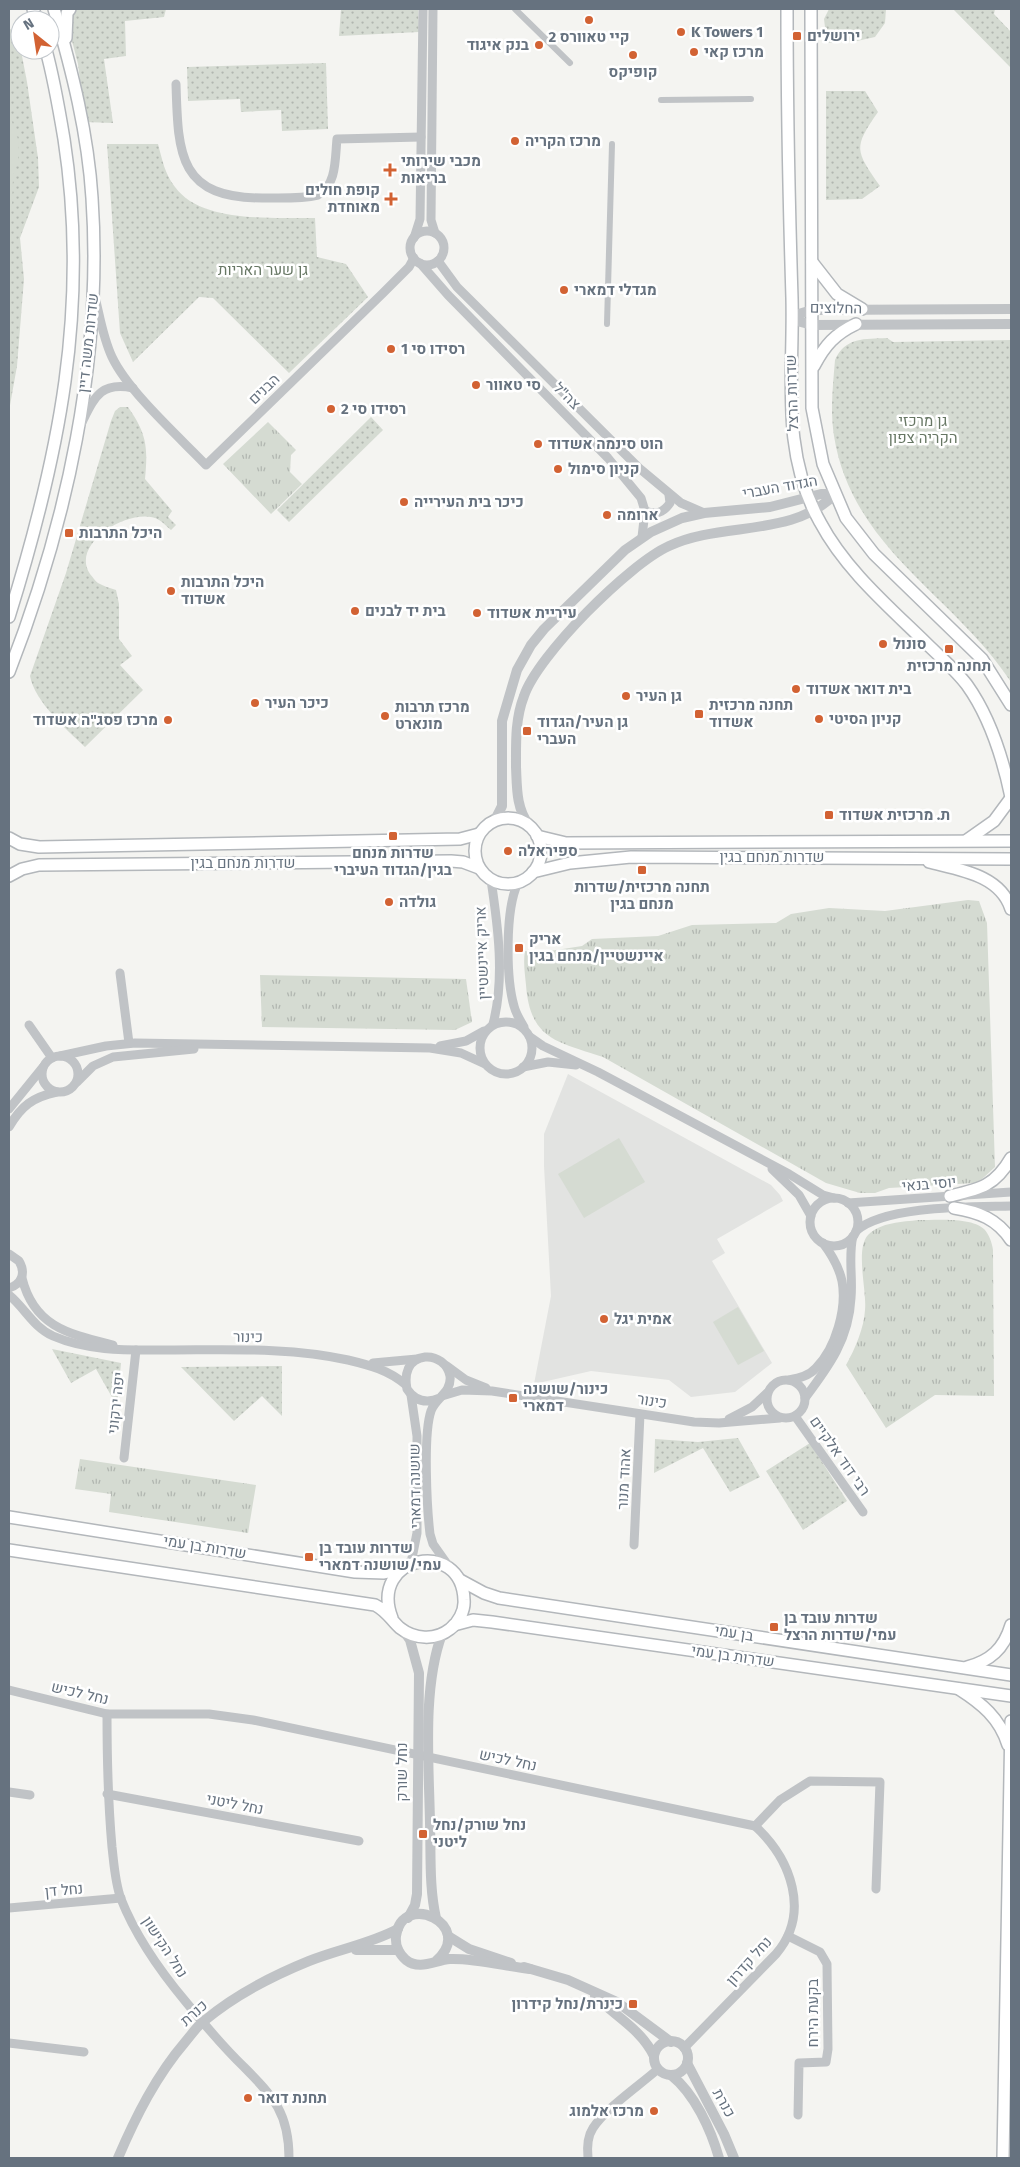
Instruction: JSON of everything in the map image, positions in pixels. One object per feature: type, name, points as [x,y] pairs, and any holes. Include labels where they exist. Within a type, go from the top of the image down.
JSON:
[{"type":"main road","name":"שדרות משה דיין","points":[[9,672],[26,628],[52,546],[76,435],[89,355],[94,292],[92,196],[75,85],[54,9]]},
{"type":"main road","points":[[66,47],[67,13],[70,9]]},
{"type":"main road","name":"שדרות הרצל","points":[[785,9],[787,22],[792,316],[789,394],[796,452],[809,497],[832,544],[846,561],[955,671],[969,688],[992,732],[1011,797]]},
{"type":"main road","name":"שדרות הרצל","points":[[812,12],[812,370],[815,432],[823,464],[846,518],[866,545],[982,659],[1011,705]]},
{"type":"main road","name":"שדרות משה דיין","points":[[9,617],[33,541],[44,491],[59,417],[73,319],[75,278],[72,198],[56,89],[49,60]]},
{"type":"main road","points":[[811,261],[837,294],[862,309]]},
{"type":"main road","points":[[812,370],[828,342],[838,333],[856,324]]},
{"type":"main road","points":[[963,842],[989,826],[1011,797]]},
{"type":"main road","points":[[512,818],[529,825],[537,836],[541,854],[534,872],[518,883],[504,884],[491,880],[479,868],[474,851],[479,834],[486,825],[495,820],[512,818]]},
{"type":"main road","name":"שדרות מנחם בגין","points":[[9,838],[20,844],[39,848],[460,839],[479,834]]},
{"type":"main road","name":"שדרות מנחם בגין","points":[[537,836],[566,843],[1011,842]]},
{"type":"main road","name":"שדרות מנחם בגין","points":[[534,872],[570,863],[631,857],[1011,859]]},
{"type":"main road","points":[[913,857],[988,880],[1000,890],[1011,909]]},
{"type":"main road","name":"שדרות מנחם בגין","points":[[9,876],[22,869],[39,865],[451,861],[463,862],[479,868]]},
{"type":"main road","points":[[950,1196],[980,1189],[990,1184],[1002,1172],[1011,1158]]},
{"type":"main road","points":[[954,1208],[990,1219],[1003,1229],[1011,1240]]},
{"type":"main road","name":"שדרות בן עמי","points":[[9,1517],[355,1572],[384,1574],[406,1566],[432,1561],[452,1570],[460,1580],[464,1604],[461,1615],[454,1625],[442,1634],[420,1637],[401,1628],[392,1618],[375,1605],[9,1550]]},
{"type":"main road","points":[[392,1618],[387,1597],[394,1577],[406,1566]]},
{"type":"main road","name":"בן עמי","points":[[460,1580],[484,1593],[500,1598],[1011,1675]]},
{"type":"main road","name":"שדרות בן עמי","points":[[454,1625],[474,1620],[492,1622],[1011,1696]]},
{"type":"main road","points":[[965,1668],[988,1660],[995,1655],[1005,1641],[1011,1625]]},
{"type":"main road","points":[[955,1687],[982,1704],[996,1720],[1002,1728],[1010,1752]]},
{"type":"main road","points":[[1003,2158],[1011,1721]]},
{"type":"street","points":[[423,9],[420,219],[411,250],[417,260],[429,264],[438,261],[444,249],[442,240],[435,233],[431,220],[433,9]]},
{"type":"street","points":[[518,10],[570,63]]},
{"type":"street","points":[[176,84],[177,125],[182,156],[199,182],[212,190],[228,195],[253,198],[318,195],[326,190],[332,178],[337,139],[421,137]]},
{"type":"street","points":[[661,100],[751,100]]},
{"type":"street","points":[[607,324],[612,144]]},
{"type":"street","points":[[414,238],[421,233],[435,233]]},
{"type":"street","name":"הבנים","points":[[94,292],[112,357],[133,388],[206,465],[417,260]]},
{"type":"street","name":"צה\"ל","points":[[417,260],[448,295],[608,458],[642,498],[645,512]]},
{"type":"street","name":"צה\"ל","points":[[438,261],[451,280],[612,442],[669,495],[681,503],[704,513]]},
{"type":"street","name":"החלוצים","points":[[792,316],[812,310],[1011,309]]},
{"type":"street","name":"החלוצים","points":[[792,316],[801,322],[812,325],[1011,324]]},
{"type":"street","points":[[76,435],[93,402],[104,390],[113,385],[133,388]]},
{"type":"street","name":"הגדוד העברי","points":[[495,820],[502,806],[502,721],[513,679],[524,656],[559,614],[625,550],[642,537],[682,518],[704,513],[770,507],[809,497],[835,494]]},
{"type":"street","name":"הגדוד העברי","points":[[529,825],[522,814],[517,792],[517,721],[528,685],[538,668],[556,645],[625,576],[660,549],[702,535],[768,525],[798,518],[815,512],[835,494]]},
{"type":"street","points":[[642,537],[645,512],[652,514],[663,511],[670,503],[669,495]]},
{"type":"street","name":"אריק איינשטיין","points":[[490,1027],[498,992],[497,923],[491,880]]},
{"type":"street","name":"אריק איינשטיין","points":[[518,883],[512,898],[510,912],[510,983],[514,1005],[528,1033]]},
{"type":"street","points":[[120,973],[129,1044]]},
{"type":"street","points":[[430,1048],[466,1041],[490,1027],[510,1022],[528,1033],[543,1046],[598,1072],[761,1159],[823,1195],[834,1198],[848,1203],[857,1217],[850,1250],[851,1298],[846,1330],[835,1356],[805,1398],[802,1409],[795,1416],[788,1419],[780,1418],[769,1409],[767,1393],[778,1382],[806,1376],[817,1367],[831,1344],[841,1315],[843,1296],[840,1274],[823,1243],[811,1230],[811,1216],[817,1205],[834,1198]]},
{"type":"street","points":[[29,1025],[56,1057],[68,1057],[77,1065],[77,1082]]},
{"type":"street","points":[[485,1064],[480,1052],[480,1044],[490,1027]]},
{"type":"street","points":[[523,1067],[531,1055],[528,1033]]},
{"type":"street","points":[[9,1108],[44,1065],[56,1057],[129,1044],[430,1048],[461,1053],[485,1064],[496,1072],[504,1074],[513,1073],[523,1067],[558,1061],[579,1065],[598,1072]]},
{"type":"street","points":[[9,1127],[17,1114],[29,1102],[36,1098],[68,1090],[98,1063],[124,1054],[242,1046]]},
{"type":"street","points":[[44,1065],[44,1081],[51,1090],[60,1092]]},
{"type":"street","points":[[761,1159],[799,1195],[811,1216]]},
{"type":"street","name":"יוסי בנאי","points":[[848,1203],[876,1203],[1011,1192]]},
{"type":"street","name":"יוסי בנאי","points":[[855,1233],[862,1225],[878,1218],[954,1208],[1011,1206]]},
{"type":"street","points":[[823,1243],[838,1246],[855,1233]]},
{"type":"street","name":"כינור","points":[[11,1254],[22,1266],[22,1278],[32,1305],[39,1314],[54,1326],[83,1338],[134,1350]]},
{"type":"street","points":[[9,1288],[18,1283],[22,1278]]},
{"type":"street","name":"כינור","points":[[9,1295],[33,1322],[51,1335],[95,1348],[291,1352],[323,1355],[363,1363],[388,1372],[406,1385]]},
{"type":"street","name":"יפה ירקוני","points":[[124,1458],[134,1350]]},
{"type":"street","points":[[429,1357],[443,1363],[450,1376],[448,1389],[441,1397],[425,1402],[411,1395],[406,1385],[406,1373],[409,1366],[419,1359],[429,1357]]},
{"type":"street","name":"כינור","points":[[363,1363],[388,1363],[419,1359]]},
{"type":"street","name":"כינור","points":[[443,1363],[466,1380],[492,1391]]},
{"type":"street","points":[[789,1380],[798,1384],[805,1398]]},
{"type":"street","name":"כינור","points":[[441,1397],[462,1390],[492,1391],[694,1422],[780,1418]]},
{"type":"street","name":"כינור","points":[[719,1422],[752,1407],[767,1393]]},
{"type":"street","name":"שושנה דמארי","points":[[406,1566],[417,1533],[417,1436],[411,1395]]},
{"type":"street","name":"שושנה דמארי","points":[[441,1397],[432,1409],[429,1421],[428,1518],[433,1544],[452,1570]]},
{"type":"street","name":"אהוד מנור","points":[[634,1545],[640,1414]]},
{"type":"street","name":"רבי דוד אלקיים","points":[[795,1416],[863,1512]]},
{"type":"street","name":"נחל שורק","points":[[401,1628],[410,1640],[419,1673],[417,1753],[418,1894],[408,1918]]},
{"type":"street","name":"נחל שורק","points":[[436,1918],[432,1892],[429,1755],[432,1670],[434,1654],[442,1634]]},
{"type":"street","name":"נחל לכיש","points":[[9,1690],[107,1714],[232,1716],[372,1746],[429,1755],[442,1760],[755,1826]]},
{"type":"street","name":"נחל הקישון","points":[[107,1714],[107,1794],[116,1876],[121,1898],[158,1967],[203,2022],[244,2067],[267,2088],[282,2112],[289,2140],[289,2158]]},
{"type":"street","points":[[755,1826],[780,1800],[810,1781],[880,1782],[876,1889]]},
{"type":"street","points":[[9,1792],[30,1795]]},
{"type":"street","name":"נחל ליטני","points":[[107,1794],[359,1841]]},
{"type":"street","name":"נחל קדרון","points":[[684,2048],[776,1954],[788,1936],[796,1905],[789,1874],[766,1836],[755,1826]]},
{"type":"street","name":"נחל דן","points":[[9,1908],[121,1898]]},
{"type":"street","points":[[408,1918],[422,1914],[436,1918],[446,1929],[448,1936],[445,1950],[436,1961]]},
{"type":"street","name":"כנרת","points":[[118,2158],[135,2119],[167,2063],[203,2022],[240,1996],[282,1972],[323,1955],[346,1950],[398,1929],[408,1918]]},
{"type":"street","points":[[398,1929],[396,1936],[398,1950],[407,1961],[414,1964],[429,1964],[452,1959],[530,1969]]},
{"type":"street","points":[[448,1936],[469,1949],[568,1980],[590,1992],[616,2002],[671,2042],[684,2048],[687,2063],[681,2072],[672,2075],[658,2069],[654,2056],[639,2033],[609,2011],[590,1992]]},
{"type":"street","name":"בקעת הירח","points":[[788,1936],[820,1952],[827,1964],[828,2049],[826,2062],[799,2063],[798,2115]]},
{"type":"street","name":"כנרת","points":[[346,1950],[398,1950]]},
{"type":"street","points":[[654,2056],[660,2046],[671,2042]]},
{"type":"street","points":[[9,2043],[84,2052]]},
{"type":"street","name":"כנרת","points":[[687,2063],[724,2134],[734,2158]]},
{"type":"street","points":[[588,2158],[587,2144],[592,2128],[658,2069]]},
{"type":"street","name":"כנרת","points":[[672,2075],[691,2097],[707,2127],[720,2158]]},
{"type":"shaded area","points":[[568,1074],[771,1185],[780,1195],[783,1201],[717,1239],[725,1253],[712,1261],[772,1363],[735,1392],[691,1397],[669,1380],[591,1371],[534,1384],[551,1296],[544,1134]]},
{"type":"green space","points":[[78,9],[166,9],[164,17],[125,21],[126,56],[104,59],[113,123],[85,122],[78,64],[70,33],[72,15]]},
{"type":"green space","points":[[341,9],[418,9],[419,32],[339,36]]},
{"type":"green space","points":[[829,9],[886,9],[885,23],[875,37],[857,41],[827,43],[824,19]]},
{"type":"green space","points":[[953,9],[995,9],[994,14],[1011,32],[1011,68]]},
{"type":"green space","points":[[9,28],[10,60],[23,60],[27,82],[38,158],[39,187],[20,238],[24,279],[17,366],[9,411]]},
{"type":"green space","points":[[326,63],[328,129],[282,131],[281,110],[241,112],[240,99],[188,101],[187,67]]},
{"type":"green space","points":[[826,91],[865,91],[878,112],[864,134],[860,149],[866,164],[880,186],[862,199],[826,200]]},
{"type":"green space","points":[[9,113],[19,142],[18,161],[13,176],[12,206],[9,211]]},
{"type":"green space","name":"גן שער האריות","points":[[107,144],[158,144],[164,167],[175,187],[187,199],[202,207],[220,213],[260,218],[315,218],[317,257],[346,264],[368,297],[289,373],[213,298],[199,297],[133,362],[120,333]]},
{"type":"green space","name":"גן מרכזי הקריה צפון","points":[[887,338],[893,342],[1011,340],[1011,682],[988,651],[883,541],[861,510],[844,475],[834,436],[832,417],[835,360],[839,352],[850,343],[864,339]]},
{"type":"green space","points":[[120,407],[128,407],[143,433],[146,449],[145,479],[172,511],[168,517],[176,525],[171,530],[159,520],[148,517],[134,518],[120,522],[107,530],[96,539],[88,550],[86,562],[90,574],[98,583],[116,590],[119,604],[119,639],[132,656],[120,665],[143,690],[85,747],[38,696],[30,676],[66,573],[111,421],[115,411]]},
{"type":"green space","points":[[371,417],[383,430],[289,522],[277,510]]},
{"type":"green space","points":[[268,422],[296,450],[291,455],[290,472],[302,484],[271,514],[223,464]]},
{"type":"green space","points":[[968,900],[979,901],[987,923],[995,1167],[975,1183],[889,1188],[875,1193],[860,1193],[826,1183],[603,1057],[560,1042],[549,1036],[540,1028],[533,1017],[529,1003],[524,968],[525,951],[537,953],[582,946],[592,939],[658,936],[692,925],[776,923],[791,914],[829,908],[885,911]]},
{"type":"green space","points":[[260,975],[466,979],[472,1022],[455,1030],[262,1027]]},
{"type":"green space","points":[[619,1138],[645,1182],[584,1218],[558,1174]]},
{"type":"green space","points":[[919,1220],[953,1220],[971,1223],[984,1229],[990,1239],[993,1250],[994,1396],[935,1395],[886,1428],[846,1365],[859,1338],[864,1317],[862,1250],[868,1235],[879,1227],[892,1223]]},
{"type":"green space","points":[[738,1307],[764,1351],[738,1365],[713,1322]]},
{"type":"green space","points":[[52,1349],[121,1363],[117,1406],[96,1369],[71,1383]]},
{"type":"green space","points":[[282,1366],[282,1416],[262,1396],[234,1421],[181,1367]]},
{"type":"green space","points":[[738,1438],[760,1477],[730,1492],[703,1448],[654,1473],[655,1439],[698,1442]]},
{"type":"green space","points":[[810,1443],[847,1501],[803,1530],[766,1471]]},
{"type":"green space","points":[[80,1459],[256,1485],[248,1533],[109,1512],[111,1494],[75,1489]]},
{"type":"place","name":"קיי טאוורס 2","points":[[589,20]]},
{"type":"place","name":"K Towers 1","points":[[681,32]]},
{"type":"place","name":"ירושלים","points":[[797,36]]},
{"type":"place","name":"בנק איגוד","points":[[539,45]]},
{"type":"place","name":"מרכז קאי","points":[[694,52]]},
{"type":"place","name":"קופיקס","points":[[633,55]]},
{"type":"place","name":"מרכז הקריה","points":[[515,141]]},
{"type":"place","name":"מכבי שירותי בריאות","points":[[390,170]]},
{"type":"place","name":"קופת חולים מאוחדת","points":[[391,199]]},
{"type":"place","name":"מגדלי דמארי","points":[[564,290]]},
{"type":"place","name":"רסידו סי 1","points":[[391,349]]},
{"type":"place","name":"סי טאוור","points":[[476,385]]},
{"type":"place","name":"רסידו סי 2","points":[[331,409]]},
{"type":"place","name":"הוט סינמה אשדוד","points":[[538,444]]},
{"type":"place","name":"קניון סימול","points":[[558,469]]},
{"type":"place","name":"כיכר בית העירייה","points":[[404,502]]},
{"type":"place","name":"ארומה","points":[[607,515]]},
{"type":"place","name":"היכל התרבות","points":[[69,533]]},
{"type":"place","name":"היכל התרבות אשדוד","points":[[171,591]]},
{"type":"place","name":"בית יד לבנים","points":[[355,611]]},
{"type":"place","name":"עיריית אשדוד","points":[[477,613]]},
{"type":"place","name":"סונול","points":[[883,644]]},
{"type":"place","name":"תחנה מרכזית","points":[[949,649]]},
{"type":"place","name":"בית דואר אשדוד","points":[[796,689]]},
{"type":"place","name":"גן העיר","points":[[626,696]]},
{"type":"place","name":"כיכר העיר","points":[[255,703]]},
{"type":"place","name":"תחנה מרכזית אשדוד","points":[[699,714]]},
{"type":"place","name":"מרכז תרבות מונארט","points":[[385,716]]},
{"type":"place","name":"קניון הסיטי","points":[[819,719]]},
{"type":"place","name":"מרכז פסג\"ה אשדוד","points":[[168,720]]},
{"type":"place","name":"גן העיר/הגדוד העברי","points":[[527,731]]},
{"type":"place","name":"ת. מרכזית אשדוד","points":[[829,815]]},
{"type":"place","name":"שדרות מנחם בגין/הגדוד העיברי","points":[[393,836]]},
{"type":"place","name":"ספיראלה","points":[[508,851]]},
{"type":"place","name":"תחנה מרכזית/שדרות מנחם בגין","points":[[642,870]]},
{"type":"place","name":"גולדה","points":[[389,902]]},
{"type":"place","name":"אריק איינשטיין/מנחם בגין","points":[[519,948]]},
{"type":"place","name":"אמית יגל","points":[[604,1319]]},
{"type":"place","name":"כינור/שושנה דמארי","points":[[513,1398]]},
{"type":"place","name":"שדרות עובד בן עמי/שושנה דמארי","points":[[309,1557]]},
{"type":"place","name":"שדרות עובד בן עמי/שדרות הרצל","points":[[774,1627]]},
{"type":"place","name":"נחל שורק/נחל ליטני","points":[[423,1834]]},
{"type":"place","name":"כינרת/נחל קידרון","points":[[633,2004]]},
{"type":"place","name":"תחנת דואר","points":[[248,2098]]},
{"type":"place","name":"מרכז אלמוג","points":[[654,2111]]}]
